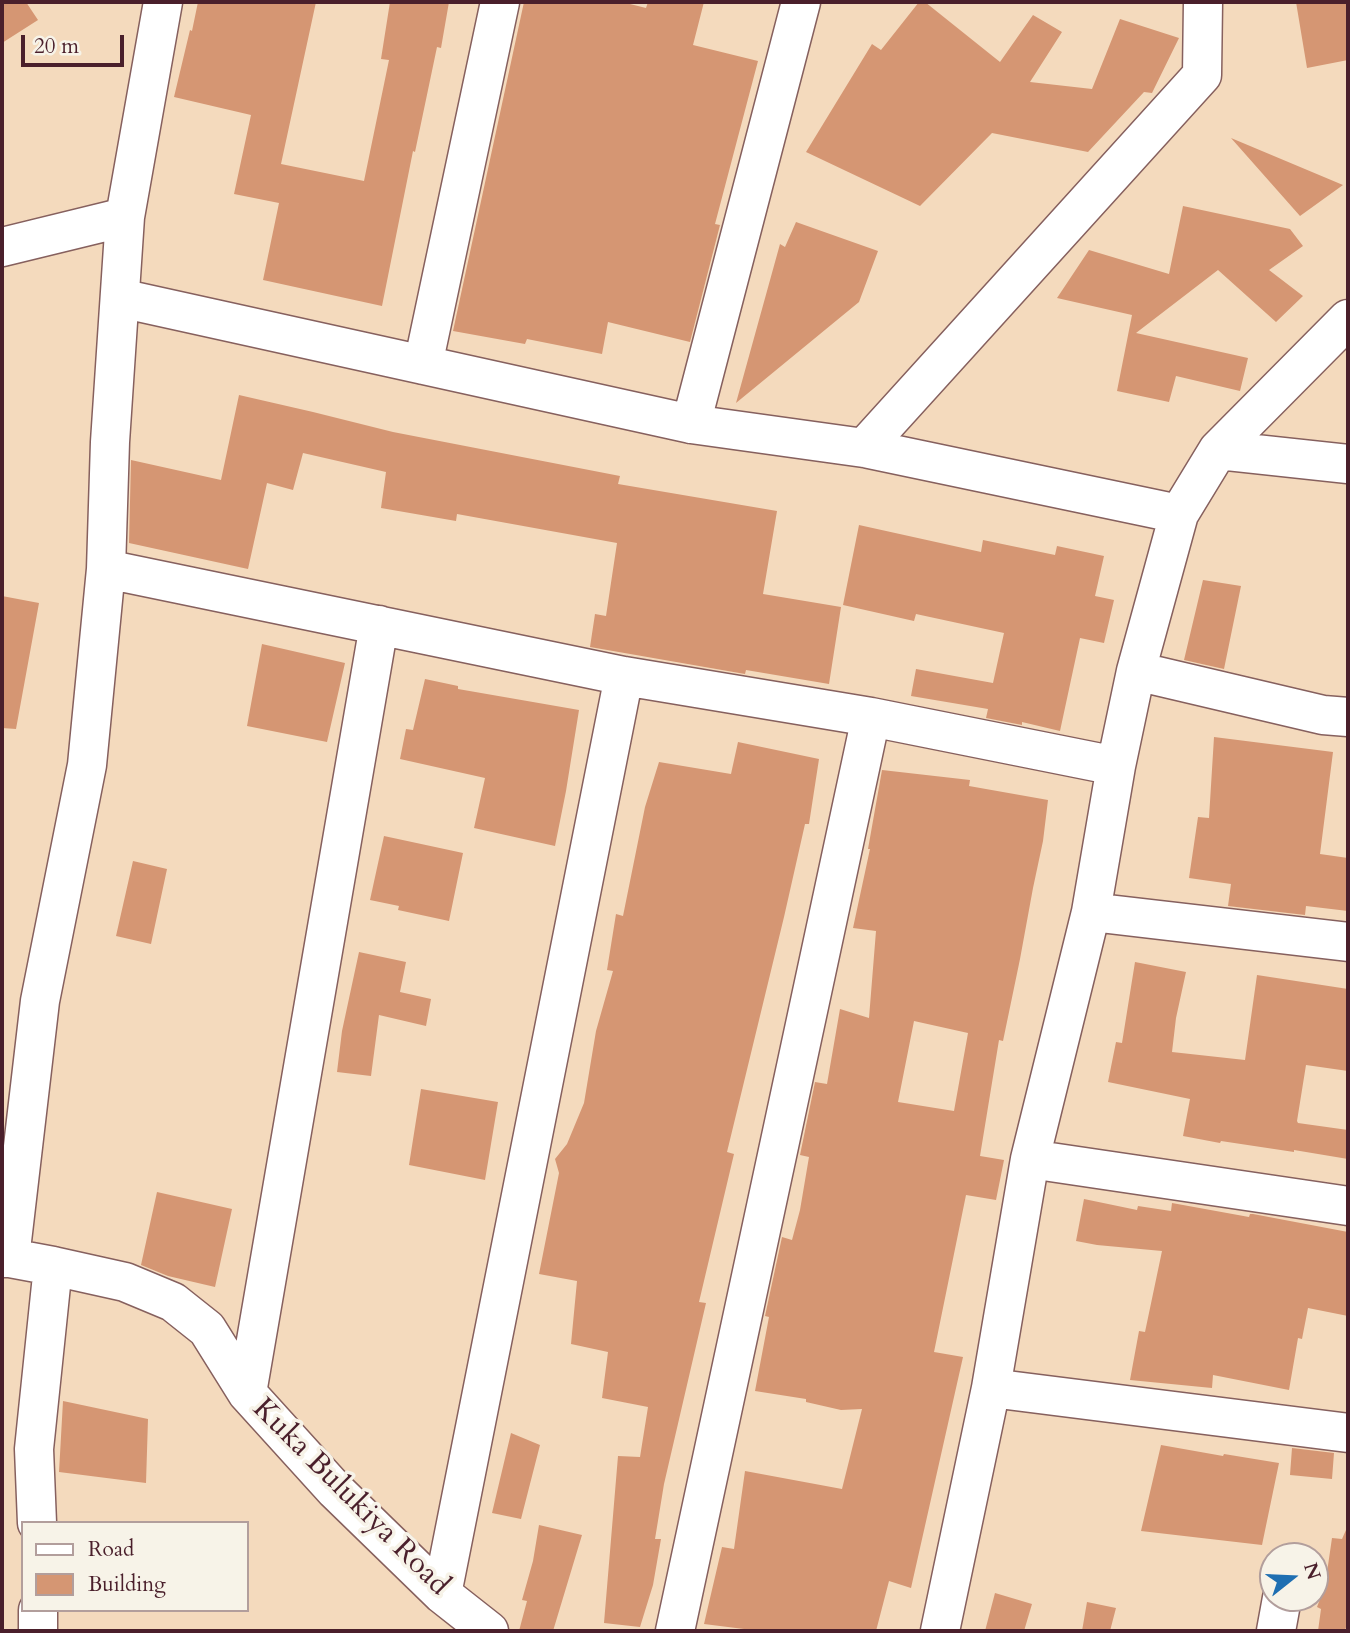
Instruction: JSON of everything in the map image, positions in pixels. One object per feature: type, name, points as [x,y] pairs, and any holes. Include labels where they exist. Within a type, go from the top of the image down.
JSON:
[{"type":"street","points":[[6,1258],[40,1001],[87,765],[106,569],[110,442],[125,217],[163,2]]},
{"type":"street","points":[[423,365],[500,2]]},
{"type":"street","points":[[691,424],[801,2]]},
{"type":"street","points":[[864,448],[1202,75],[1203,2]]},
{"type":"street","points":[[2,247],[125,217]]},
{"type":"street","points":[[120,298],[691,424],[864,448],[1179,514]]},
{"type":"street","points":[[940,1631],[991,1388],[1030,1159],[1091,912],[1116,766],[1136,671],[1179,514],[1218,450],[1348,319]]},
{"type":"street","points":[[1218,450],[1348,464]]},
{"type":"street","points":[[106,569],[624,676],[871,717],[1116,766]]},
{"type":"street","points":[[247,1393],[379,625]]},
{"type":"street","points":[[1136,671],[1322,715],[1348,717]]},
{"type":"street","points":[[442,1594],[624,676]]},
{"type":"street","points":[[675,1631],[871,717]]},
{"type":"street","points":[[1091,912],[1348,942]]},
{"type":"street","points":[[1030,1159],[1348,1206]]},
{"type":"street","name":"Kuka Bulukiya Road","points":[[6,1258],[125,1282],[173,1302],[207,1329],[247,1393],[335,1490],[442,1594],[489,1631]]},
{"type":"street","points":[[36,1521],[18,1452],[53,1266]]},
{"type":"street","points":[[991,1388],[1348,1433]]},
{"type":"street","points":[[38,1612],[38,1631]]},
{"type":"street","points":[[1276,1631],[1279,1612]]},
{"type":"building","points":[[2,2],[26,2],[38,20],[2,43]]},
{"type":"building","points":[[198,2],[316,2],[281,164],[364,181],[389,60],[381,59],[390,2],[449,2],[441,48],[437,47],[415,152],[413,151],[382,306],[263,280],[279,203],[234,194],[251,115],[174,97]]},
{"type":"building","points":[[524,2],[622,2],[646,8],[648,2],[704,2],[693,45],[758,61],[715,224],[720,225],[690,342],[608,322],[602,354],[527,339],[525,344],[453,331]]},
{"type":"building","points":[[919,2],[925,2],[1000,62],[1033,15],[1062,32],[1030,82],[1092,89],[1120,19],[1179,38],[1152,93],[1144,92],[1088,152],[992,133],[920,206],[806,152],[872,44],[881,50]]},
{"type":"building","points":[[1296,2],[1348,2],[1348,60],[1307,68]]},
{"type":"building","points":[[1231,138],[1343,185],[1300,216]]},
{"type":"building","points":[[1183,206],[1290,229],[1303,246],[1269,270],[1303,296],[1276,322],[1218,270],[1136,333],[1248,358],[1240,391],[1176,376],[1169,402],[1117,391],[1132,315],[1057,298],[1089,250],[1169,274]]},
{"type":"building","points":[[796,222],[878,251],[859,302],[736,403],[780,244],[785,247]]},
{"type":"building","points":[[239,395],[393,432],[620,476],[618,484],[777,511],[763,594],[841,607],[829,684],[746,670],[745,674],[590,647],[595,614],[606,616],[617,543],[457,514],[456,521],[381,508],[386,472],[303,453],[293,490],[267,483],[248,569],[129,543],[131,460],[221,480]]},
{"type":"building","points":[[859,525],[981,552],[983,540],[1055,555],[1057,546],[1104,556],[1095,596],[1114,600],[1104,643],[1080,638],[1060,731],[1022,722],[1022,725],[986,718],[988,709],[911,696],[916,669],[993,683],[1004,633],[916,614],[914,621],[843,605]]},
{"type":"building","points":[[1203,580],[1241,586],[1224,669],[1184,660]]},
{"type":"building","points":[[2,596],[39,603],[16,729],[2,728]]},
{"type":"building","points":[[262,644],[345,663],[327,742],[247,726]]},
{"type":"building","points":[[425,679],[458,686],[458,689],[579,710],[555,846],[474,828],[485,778],[400,759],[406,729],[413,730]]},
{"type":"building","points":[[1214,737],[1333,752],[1320,854],[1348,858],[1348,911],[1306,906],[1305,915],[1228,906],[1231,884],[1189,878],[1198,817],[1209,818]]},
{"type":"building","points":[[738,742],[819,759],[809,824],[805,824],[727,1152],[734,1154],[699,1302],[706,1303],[664,1484],[655,1539],[661,1539],[653,1585],[640,1627],[604,1623],[618,1456],[640,1457],[648,1407],[602,1398],[608,1352],[571,1344],[577,1281],[539,1274],[559,1173],[555,1159],[567,1144],[584,1103],[596,1031],[613,971],[607,970],[616,914],[623,916],[645,807],[659,762],[731,774]]},
{"type":"building","points":[[882,770],[970,780],[969,786],[1048,800],[1043,841],[1020,959],[1003,1041],[999,1040],[980,1156],[1004,1160],[996,1200],[966,1195],[934,1352],[963,1357],[911,1588],[889,1581],[876,1631],[760,1631],[704,1624],[722,1547],[734,1549],[745,1471],[842,1489],[862,1409],[841,1410],[806,1402],[806,1399],[755,1391],[769,1317],[765,1316],[782,1237],[792,1240],[800,1210],[809,1157],[800,1155],[815,1082],[827,1084],[840,1009],[869,1018],[876,931],[853,928]],"holes":[[[914,1021],[968,1033],[954,1111],[898,1102]]]},
{"type":"building","points":[[384,836],[463,853],[449,921],[398,910],[399,906],[370,900]]},
{"type":"building","points":[[133,861],[167,869],[151,944],[116,936]]},
{"type":"building","points":[[359,952],[406,962],[400,992],[431,999],[426,1026],[379,1015],[371,1076],[337,1072],[342,1031]]},
{"type":"building","points":[[1135,962],[1186,972],[1172,1052],[1245,1060],[1257,975],[1348,989],[1348,1071],[1306,1065],[1297,1121],[1348,1130],[1348,1159],[1183,1136],[1190,1099],[1108,1082],[1116,1042],[1122,1043]]},
{"type":"building","points":[[421,1089],[498,1102],[485,1180],[409,1165]]},
{"type":"building","points":[[157,1192],[232,1209],[215,1287],[168,1276],[141,1265]]},
{"type":"building","points":[[1084,1199],[1137,1210],[1138,1206],[1171,1211],[1172,1203],[1249,1217],[1253,1214],[1348,1232],[1348,1316],[1308,1308],[1302,1339],[1298,1338],[1289,1390],[1213,1375],[1212,1388],[1130,1380],[1139,1331],[1145,1332],[1162,1251],[1076,1241]]},
{"type":"building","points":[[63,1401],[148,1419],[146,1483],[59,1472]]},
{"type":"building","points":[[511,1433],[540,1445],[521,1519],[492,1513]]},
{"type":"building","points":[[1161,1445],[1279,1463],[1263,1542],[1259,1542],[1259,1545],[1141,1531]]},
{"type":"building","points":[[1292,1448],[1334,1453],[1332,1479],[1290,1475]]},
{"type":"building","points":[[539,1525],[582,1535],[553,1631],[519,1631],[527,1601],[522,1600],[533,1561]]},
{"type":"building","points":[[1346,1530],[1348,1531],[1348,1620],[1345,1631],[1318,1631],[1321,1612],[1329,1612],[1329,1559],[1332,1538],[1342,1539]]},
{"type":"building","points":[[995,1593],[1032,1604],[1024,1631],[985,1631]]},
{"type":"building","points":[[1087,1602],[1116,1608],[1110,1631],[1082,1631]]}]
